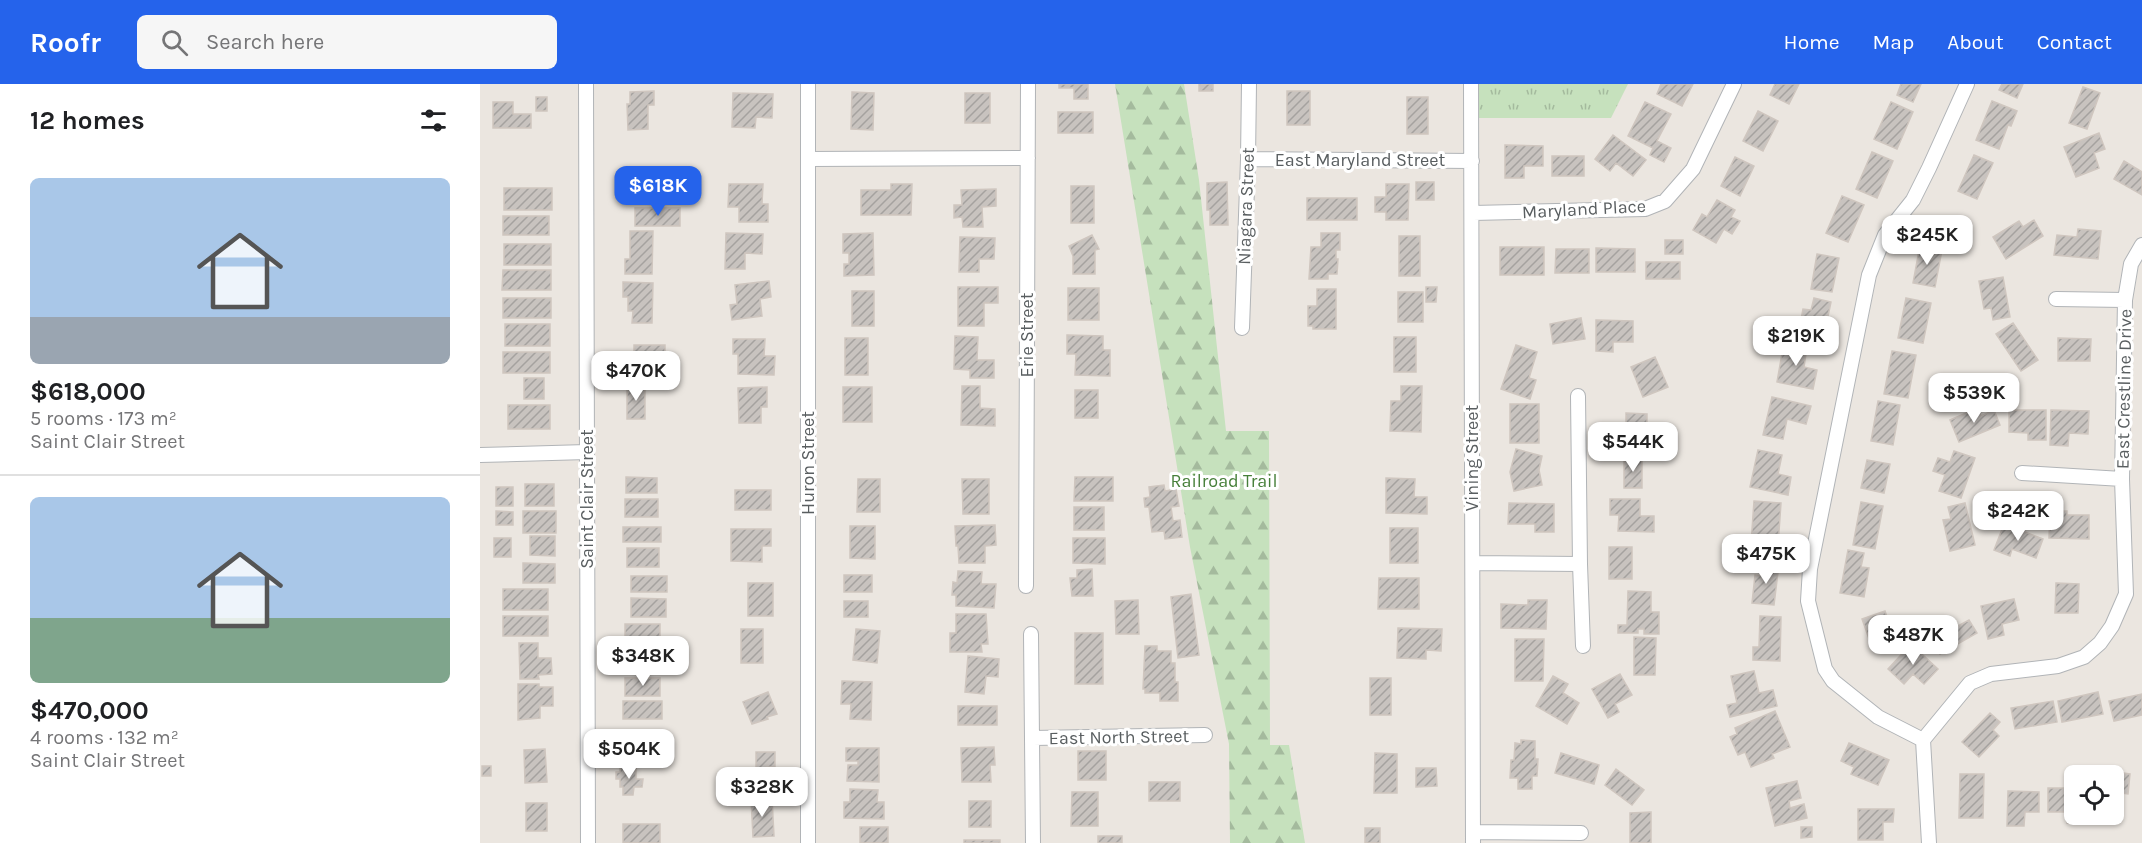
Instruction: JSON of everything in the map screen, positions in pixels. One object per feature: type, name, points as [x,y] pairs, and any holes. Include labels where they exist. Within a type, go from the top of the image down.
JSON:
[{"type":"street","name":"Saint Clair Street","points":[[586,84],[588,843]]},
{"type":"street","name":"Huron Street","points":[[808,84],[808,843]]},
{"type":"street","name":"Erie Street","points":[[1026,586],[1028,84]]},
{"type":"street","name":"Niagara Street","points":[[1242,328],[1249,84]]},
{"type":"street","name":"Vining Street","points":[[1472,84],[1474,838],[1581,833]]},
{"type":"street","name":"Maryland Place","points":[[1473,213],[1646,209],[1665,201],[1693,169],[1734,84]]},
{"type":"street","points":[[1929,843],[1923,740],[1878,717],[1833,681],[1825,669],[1808,601],[1809,569],[1869,275],[1885,235],[1912,200],[1929,168],[1967,84]]},
{"type":"street","points":[[809,159],[1028,158]]},
{"type":"street","name":"East Maryland Street","points":[[1248,159],[1472,161]]},
{"type":"street","name":"East Crestline Drive","points":[[1923,740],[1970,683],[1991,674],[2058,666],[2084,657],[2100,643],[2112,626],[2126,594],[2122,479],[2125,300],[2131,264],[2142,245]]},
{"type":"street","name":"East Crestline Drive","points":[[2056,299],[2125,300]]},
{"type":"street","points":[[1578,396],[1583,646]]},
{"type":"street","points":[[480,455],[587,452]]},
{"type":"street","name":"East Crestline Drive","points":[[2022,473],[2122,479]]},
{"type":"street","points":[[1473,563],[1580,564]]},
{"type":"street","points":[[1031,634],[1034,843]]},
{"type":"street","name":"East North Street","points":[[1033,738],[1205,735]]},
{"type":"green space","name":"Railroad Trail","points":[[1115,84],[1184,84],[1199,180],[1226,431],[1269,431],[1270,745],[1289,745],[1305,843],[1230,843],[1229,744],[1190,547]]},
{"type":"green space","points":[[1478,84],[1628,84],[1611,118],[1478,118]]},
{"type":"building","points":[[1059,84],[1088,84],[1088,99],[1074,99],[1074,88],[1059,88]]},
{"type":"building","points":[[1199,84],[1213,84],[1213,91],[1199,91]]},
{"type":"building","points":[[1661,84],[1693,84],[1682,106],[1657,94]]},
{"type":"building","points":[[1775,84],[1799,84],[1789,104],[1770,95]]},
{"type":"building","points":[[1901,84],[1921,84],[1913,102],[1897,95]]},
{"type":"building","points":[[2002,84],[2023,84],[2017,98],[1999,90]]},
{"type":"building","points":[[2083,87],[2100,93],[2087,129],[2069,123]]},
{"type":"building","points":[[654,91],[654,105],[648,105],[648,129],[628,130],[627,104],[630,104],[630,92]]},
{"type":"building","points":[[1287,91],[1310,91],[1310,125],[1287,125]]},
{"type":"building","points":[[852,92],[874,93],[873,130],[851,129]]},
{"type":"building","points":[[733,93],[773,94],[772,118],[756,117],[755,128],[732,127]]},
{"type":"building","points":[[965,93],[990,93],[990,123],[965,123]]},
{"type":"building","points":[[536,97],[547,97],[547,111],[536,111]]},
{"type":"building","points":[[1407,97],[1428,97],[1428,134],[1407,134]]},
{"type":"building","points":[[1992,101],[2017,111],[2011,126],[2008,125],[1999,149],[1976,140]]},
{"type":"building","points":[[493,102],[513,102],[513,114],[531,114],[531,128],[493,128]]},
{"type":"building","points":[[1645,102],[1671,114],[1657,141],[1671,148],[1664,162],[1650,155],[1653,148],[1628,136]]},
{"type":"building","points":[[1891,102],[1913,112],[1897,149],[1874,139]]},
{"type":"building","points":[[1758,111],[1778,121],[1763,151],[1743,141]]},
{"type":"building","points":[[1058,112],[1093,112],[1093,133],[1058,133]]},
{"type":"building","points":[[2099,133],[2105,149],[2094,153],[2099,168],[2076,177],[2064,147]]},
{"type":"building","points":[[1613,135],[1646,160],[1633,176],[1616,163],[1610,171],[1595,159]]},
{"type":"building","points":[[1505,145],[1543,146],[1543,166],[1524,166],[1524,178],[1505,178]]},
{"type":"building","points":[[1872,152],[1893,161],[1877,198],[1856,189]]},
{"type":"building","points":[[1974,155],[1993,163],[1977,199],[1958,191]]},
{"type":"building","points":[[1552,156],[1584,156],[1584,176],[1552,176]]},
{"type":"building","points":[[1735,157],[1754,166],[1740,196],[1721,186]]},
{"type":"building","points":[[2124,161],[2142,172],[2142,195],[2114,179]]},
{"type":"building","points":[[1227,182],[1228,225],[1210,225],[1210,210],[1207,210],[1207,183]]},
{"type":"building","points":[[1416,182],[1434,182],[1434,200],[1416,200]]},
{"type":"building","points":[[624,184],[676,184],[676,201],[624,201]]},
{"type":"building","points":[[729,184],[763,184],[762,204],[768,204],[768,222],[739,222],[739,207],[728,207]]},
{"type":"building","points":[[891,184],[912,184],[911,215],[861,215],[861,190],[891,190]]},
{"type":"building","points":[[1386,184],[1409,184],[1408,220],[1386,220],[1386,212],[1375,212],[1375,197],[1386,197]]},
{"type":"building","points":[[1071,186],[1094,186],[1094,223],[1071,223]]},
{"type":"building","points":[[504,188],[552,188],[552,210],[504,210]]},
{"type":"building","points":[[996,189],[996,206],[982,207],[983,227],[963,227],[962,217],[954,218],[954,205],[962,205],[961,190]]},
{"type":"building","points":[[1842,196],[1864,205],[1848,242],[1826,233]]},
{"type":"building","points":[[1307,198],[1357,198],[1357,220],[1307,220]]},
{"type":"building","points":[[1717,200],[1735,210],[1731,217],[1740,221],[1732,234],[1724,229],[1716,243],[1693,230],[1702,214],[1707,217]]},
{"type":"building","points":[[635,208],[680,208],[680,226],[635,226]]},
{"type":"building","points":[[503,216],[549,216],[549,235],[503,235]]},
{"type":"building","points":[[2034,220],[2043,236],[2006,259],[1993,237],[2019,221],[2023,227]]},
{"type":"building","points":[[2078,229],[2101,231],[2098,259],[2054,255],[2057,235],[2077,237]]},
{"type":"building","points":[[630,231],[653,231],[652,274],[625,274],[625,259],[630,259]]},
{"type":"building","points":[[726,233],[763,234],[762,254],[745,253],[745,269],[725,269]]},
{"type":"building","points":[[873,233],[874,275],[844,276],[844,264],[849,264],[849,253],[843,253],[843,234]]},
{"type":"building","points":[[1321,233],[1340,233],[1340,250],[1336,250],[1337,274],[1328,274],[1328,279],[1309,279],[1311,247],[1321,247]]},
{"type":"building","points":[[1092,235],[1099,249],[1095,250],[1095,274],[1073,274],[1073,256],[1069,246]]},
{"type":"building","points":[[1399,236],[1420,236],[1420,276],[1399,276]]},
{"type":"building","points":[[960,237],[995,238],[994,259],[979,259],[979,272],[959,272]]},
{"type":"building","points":[[1665,240],[1683,240],[1683,254],[1665,254]]},
{"type":"building","points":[[504,244],[551,244],[551,265],[504,265]]},
{"type":"building","points":[[1920,245],[1942,250],[1935,287],[1913,283]]},
{"type":"building","points":[[1500,247],[1544,247],[1544,275],[1500,275]]},
{"type":"building","points":[[1596,248],[1635,249],[1635,272],[1596,272]]},
{"type":"building","points":[[1556,249],[1589,249],[1589,273],[1555,273]]},
{"type":"building","points":[[1817,254],[1839,258],[1832,292],[1811,289]]},
{"type":"building","points":[[1646,262],[1680,262],[1680,279],[1646,279]]},
{"type":"building","points":[[503,270],[551,270],[551,290],[502,290]]},
{"type":"building","points":[[2003,277],[2010,317],[1993,320],[1991,308],[1984,309],[1979,281]]},
{"type":"building","points":[[769,281],[771,297],[760,299],[762,316],[732,320],[730,305],[737,304],[735,285]]},
{"type":"building","points":[[623,282],[653,283],[652,323],[632,323],[633,311],[628,311],[628,297],[623,297]]},
{"type":"building","points":[[958,287],[998,287],[998,303],[984,303],[984,326],[958,326]]},
{"type":"building","points":[[1426,287],[1437,287],[1436,302],[1426,302]]},
{"type":"building","points":[[1068,288],[1099,288],[1099,320],[1068,320]]},
{"type":"building","points":[[1317,289],[1336,289],[1336,329],[1313,329],[1313,326],[1308,326],[1308,306],[1317,306]]},
{"type":"building","points":[[852,291],[874,291],[874,326],[852,326]]},
{"type":"building","points":[[1398,292],[1423,292],[1423,322],[1398,322]]},
{"type":"building","points":[[503,298],[551,298],[551,318],[503,318]]},
{"type":"building","points":[[1814,298],[1831,302],[1822,345],[1797,340],[1803,309],[1811,310]]},
{"type":"building","points":[[1906,298],[1931,303],[1923,343],[1898,338]]},
{"type":"building","points":[[1581,318],[1585,339],[1553,344],[1550,324]]},
{"type":"building","points":[[1596,320],[1633,321],[1633,342],[1613,342],[1613,352],[1596,351]]},
{"type":"building","points":[[2013,323],[2038,360],[2021,371],[1996,334]]},
{"type":"building","points":[[505,324],[550,324],[550,346],[505,346]]},
{"type":"building","points":[[1067,335],[1103,336],[1103,350],[1110,350],[1110,376],[1075,375],[1076,354],[1067,354]]},
{"type":"building","points":[[955,336],[978,337],[977,360],[994,360],[994,378],[970,378],[970,370],[954,369]]},
{"type":"building","points":[[1394,337],[1416,337],[1416,372],[1394,372]]},
{"type":"building","points":[[845,338],[868,338],[868,375],[845,375]]},
{"type":"building","points":[[2058,338],[2091,339],[2090,361],[2058,361]]},
{"type":"building","points":[[733,339],[765,339],[764,356],[775,356],[774,375],[738,374],[738,354],[733,354]]},
{"type":"building","points":[[1784,342],[1807,347],[1804,367],[1817,370],[1813,389],[1777,382]]},
{"type":"building","points":[[634,345],[665,345],[665,373],[634,373]]},
{"type":"building","points":[[1516,345],[1537,352],[1529,378],[1536,380],[1530,399],[1501,389]]},
{"type":"building","points":[[1892,351],[1916,355],[1908,398],[1884,394]]},
{"type":"building","points":[[503,352],[550,352],[550,373],[503,373]]},
{"type":"building","points":[[1655,357],[1668,387],[1643,397],[1631,367]]},
{"type":"building","points":[[524,378],[544,378],[544,399],[524,399]]},
{"type":"building","points":[[627,386],[645,386],[645,419],[627,419]]},
{"type":"building","points":[[962,386],[980,386],[980,408],[995,409],[995,426],[961,425]]},
{"type":"building","points":[[1401,386],[1422,386],[1421,432],[1390,431],[1391,401],[1401,401]]},
{"type":"building","points":[[767,387],[767,407],[761,407],[761,423],[739,423],[738,388]]},
{"type":"building","points":[[843,387],[872,387],[872,422],[843,422]]},
{"type":"building","points":[[1075,390],[1098,390],[1098,418],[1075,418]]},
{"type":"building","points":[[1772,397],[1811,406],[1806,424],[1787,419],[1783,439],[1763,435]]},
{"type":"building","points":[[1878,401],[1900,405],[1893,445],[1871,441]]},
{"type":"building","points":[[1510,404],[1539,404],[1539,443],[1510,443]]},
{"type":"building","points":[[508,405],[550,405],[550,429],[508,429]]},
{"type":"building","points":[[1978,408],[1981,416],[1994,410],[2000,425],[1959,442],[1950,420]]},
{"type":"building","points":[[2009,410],[2046,410],[2046,440],[2028,440],[2028,433],[2009,432]]},
{"type":"building","points":[[2051,410],[2089,411],[2088,434],[2069,433],[2068,446],[2050,445]]},
{"type":"building","points":[[1626,413],[1647,414],[1647,441],[1619,441],[1619,427],[1626,427]]},
{"type":"building","points":[[1516,449],[1542,456],[1539,470],[1542,485],[1514,491],[1510,472]]},
{"type":"building","points":[[1758,450],[1782,455],[1778,474],[1791,477],[1788,495],[1750,487]]},
{"type":"building","points":[[1954,451],[1975,458],[1961,498],[1939,491],[1945,475],[1933,471],[1938,458],[1950,462]]},
{"type":"building","points":[[1624,459],[1642,459],[1642,488],[1624,488]]},
{"type":"building","points":[[1867,460],[1890,464],[1884,493],[1861,488]]},
{"type":"building","points":[[626,477],[657,478],[657,493],[626,493]]},
{"type":"building","points":[[1075,477],[1113,477],[1113,501],[1074,501]]},
{"type":"building","points":[[1386,478],[1415,479],[1414,497],[1427,497],[1427,514],[1386,513]]},
{"type":"building","points":[[858,479],[880,479],[880,512],[857,512]]},
{"type":"building","points":[[962,479],[989,479],[989,514],[963,514]]},
{"type":"building","points":[[525,484],[554,484],[554,506],[525,506]]},
{"type":"building","points":[[1164,485],[1165,491],[1176,489],[1179,506],[1171,507],[1173,521],[1180,520],[1182,537],[1165,539],[1164,531],[1152,532],[1149,507],[1145,507],[1144,498],[1150,497],[1149,487]]},
{"type":"building","points":[[496,487],[513,487],[513,506],[496,506]]},
{"type":"building","points":[[735,490],[771,490],[771,510],[735,510]]},
{"type":"building","points":[[625,499],[658,499],[658,517],[625,517]]},
{"type":"building","points":[[1610,499],[1640,499],[1640,516],[1654,516],[1654,532],[1618,531],[1619,515],[1610,515]]},
{"type":"building","points":[[1754,501],[1781,503],[1778,546],[1751,544]]},
{"type":"building","points":[[1861,502],[1883,506],[1875,549],[1853,545]]},
{"type":"building","points":[[1509,503],[1554,504],[1554,532],[1535,532],[1535,524],[1508,524]]},
{"type":"building","points":[[1965,503],[1975,545],[1950,551],[1943,520],[1951,519],[1948,507]]},
{"type":"building","points":[[1074,507],[1104,507],[1104,530],[1074,530]]},
{"type":"building","points":[[496,511],[513,512],[513,525],[496,525]]},
{"type":"building","points":[[523,511],[556,511],[556,533],[523,533]]},
{"type":"building","points":[[2050,511],[2067,511],[2067,515],[2089,515],[2089,539],[2049,538]]},
{"type":"building","points":[[2004,524],[2043,539],[2036,558],[2012,549],[2010,556],[1994,550]]},
{"type":"building","points":[[995,525],[996,545],[985,546],[985,563],[959,563],[955,526]]},
{"type":"building","points":[[850,526],[875,526],[875,559],[850,558]]},
{"type":"building","points":[[623,527],[661,527],[661,542],[623,542]]},
{"type":"building","points":[[1390,528],[1418,528],[1418,563],[1390,563]]},
{"type":"building","points":[[731,529],[771,529],[771,546],[762,546],[762,562],[731,561]]},
{"type":"building","points":[[530,536],[555,536],[555,556],[530,555]]},
{"type":"building","points":[[494,538],[511,538],[511,557],[494,557]]},
{"type":"building","points":[[1073,538],[1105,538],[1105,564],[1073,563]]},
{"type":"building","points":[[1609,547],[1632,547],[1632,579],[1609,579]]},
{"type":"building","points":[[627,548],[659,548],[659,567],[627,567]]},
{"type":"building","points":[[1848,550],[1864,553],[1861,567],[1869,568],[1864,597],[1840,593]]},
{"type":"building","points":[[523,563],[555,564],[555,583],[523,583]]},
{"type":"building","points":[[1764,563],[1779,564],[1774,605],[1752,603],[1755,575],[1763,576]]},
{"type":"building","points":[[1092,569],[1093,596],[1072,596],[1070,578],[1077,578],[1077,570]]},
{"type":"building","points":[[958,571],[982,572],[981,584],[996,584],[994,608],[956,606],[956,595],[952,595],[953,582],[957,583]]},
{"type":"building","points":[[844,575],[872,575],[872,592],[844,592]]},
{"type":"building","points":[[631,576],[667,576],[667,592],[631,592]]},
{"type":"building","points":[[1379,578],[1419,578],[1419,609],[1378,609]]},
{"type":"building","points":[[748,583],[773,583],[773,616],[748,616]]},
{"type":"building","points":[[2056,583],[2079,584],[2078,613],[2055,613]]},
{"type":"building","points":[[503,589],[548,589],[548,610],[503,610]]},
{"type":"building","points":[[1628,591],[1651,592],[1651,612],[1659,612],[1659,634],[1644,634],[1644,629],[1638,629],[1638,633],[1618,633],[1618,625],[1627,625]]},
{"type":"building","points":[[1191,594],[1199,655],[1178,658],[1171,597]]},
{"type":"building","points":[[631,598],[666,599],[666,617],[631,617]]},
{"type":"building","points":[[2014,599],[2019,620],[2002,624],[2004,635],[1988,639],[1981,606]]},
{"type":"building","points":[[1138,600],[1139,634],[1116,634],[1115,601]]},
{"type":"building","points":[[1528,600],[1547,600],[1546,629],[1501,628],[1501,604],[1528,605]]},
{"type":"building","points":[[844,601],[868,601],[868,617],[844,617]]},
{"type":"building","points":[[1885,611],[1896,642],[1873,650],[1862,619]]},
{"type":"building","points":[[956,614],[986,614],[988,644],[981,644],[982,652],[950,652],[950,633],[956,633]]},
{"type":"building","points":[[503,616],[548,616],[548,636],[503,636]]},
{"type":"building","points":[[1760,616],[1781,617],[1780,661],[1753,660],[1753,647],[1759,647]]},
{"type":"building","points":[[1955,620],[1958,626],[1969,620],[1977,633],[1940,654],[1929,634]]},
{"type":"building","points":[[625,624],[660,624],[660,644],[625,644]]},
{"type":"building","points":[[1398,628],[1442,629],[1441,651],[1426,650],[1426,659],[1397,658]]},
{"type":"building","points":[[741,629],[763,629],[763,663],[741,663]]},
{"type":"building","points":[[856,629],[880,631],[877,663],[853,660]]},
{"type":"building","points":[[1075,633],[1103,633],[1103,684],[1075,684]]},
{"type":"building","points":[[1634,637],[1656,638],[1655,675],[1634,675]]},
{"type":"building","points":[[1515,639],[1544,639],[1543,681],[1515,681]]},
{"type":"building","points":[[519,643],[538,643],[538,658],[551,658],[552,674],[538,675],[539,679],[520,679]]},
{"type":"building","points":[[1911,644],[1938,669],[1924,684],[1913,674],[1904,684],[1888,669]]},
{"type":"building","points":[[1145,646],[1157,646],[1157,651],[1171,651],[1171,663],[1175,663],[1175,682],[1178,682],[1178,701],[1160,701],[1160,693],[1145,693],[1143,689]]},
{"type":"building","points":[[627,652],[660,652],[660,670],[627,670]]},
{"type":"building","points":[[968,656],[999,659],[998,677],[986,676],[984,694],[965,692]]},
{"type":"building","points":[[1754,671],[1759,693],[1773,690],[1777,706],[1730,717],[1727,705],[1737,703],[1731,676]]},
{"type":"building","points":[[1620,674],[1632,695],[1615,704],[1619,712],[1608,718],[1592,689]]},
{"type":"building","points":[[1553,676],[1568,684],[1563,693],[1579,703],[1567,724],[1536,706]]},
{"type":"building","points":[[625,678],[660,678],[660,696],[625,696]]},
{"type":"building","points":[[1370,678],[1391,678],[1391,715],[1370,715]]},
{"type":"building","points":[[842,681],[872,682],[871,720],[850,719],[851,704],[841,704]]},
{"type":"building","points":[[518,684],[553,687],[553,706],[540,706],[540,718],[518,720]]},
{"type":"building","points":[[768,692],[777,714],[752,724],[743,702]]},
{"type":"building","points":[[2098,692],[2103,714],[2062,722],[2058,701]]},
{"type":"building","points":[[2142,694],[2142,715],[2114,721],[2109,701]]},
{"type":"building","points":[[623,701],[662,701],[662,719],[623,719]]},
{"type":"building","points":[[2053,701],[2057,722],[2015,729],[2011,708]]},
{"type":"building","points":[[958,706],[997,706],[997,725],[958,725]]},
{"type":"building","points":[[1775,711],[1790,747],[1772,754],[1774,758],[1751,767],[1745,752],[1738,755],[1730,737],[1737,734],[1735,728]]},
{"type":"building","points":[[1990,713],[2000,722],[1993,730],[1999,736],[1979,757],[1962,742]]},
{"type":"building","points":[[1521,740],[1535,741],[1535,759],[1538,759],[1537,776],[1532,776],[1532,789],[1518,789],[1518,778],[1510,778],[1515,743],[1521,744]]},
{"type":"building","points":[[1849,743],[1889,760],[1878,785],[1851,774],[1854,767],[1841,761]]},
{"type":"building","points":[[994,747],[995,765],[990,765],[991,782],[962,782],[961,748]]},
{"type":"building","points":[[846,748],[879,748],[879,782],[847,781],[848,765],[858,765],[858,761],[846,761]]},
{"type":"building","points":[[545,749],[547,782],[525,783],[524,750]]},
{"type":"building","points":[[1078,751],[1106,751],[1106,780],[1078,780]]},
{"type":"building","points":[[756,752],[775,752],[775,767],[767,767],[767,771],[775,771],[775,784],[756,784]]},
{"type":"building","points":[[1375,753],[1397,754],[1397,793],[1374,793]]},
{"type":"building","points":[[1561,753],[1599,765],[1594,784],[1555,773]]},
{"type":"building","points":[[482,766],[491,766],[491,776],[482,776]]},
{"type":"building","points":[[620,767],[636,767],[636,779],[643,779],[642,787],[634,787],[633,795],[623,795],[620,779],[616,779],[616,772],[620,772]]},
{"type":"building","points":[[1416,768],[1436,768],[1437,786],[1416,787]]},
{"type":"building","points":[[1616,769],[1644,790],[1632,805],[1605,785]]},
{"type":"building","points":[[2124,773],[2130,774],[2128,794],[2124,793]]},
{"type":"building","points":[[1960,774],[1984,774],[1983,818],[1959,818]]},
{"type":"building","points":[[1797,781],[1801,798],[1789,801],[1790,808],[1804,804],[1807,818],[1775,826],[1766,788]]},
{"type":"building","points":[[1149,782],[1180,782],[1180,801],[1149,801]]},
{"type":"building","points":[[2048,788],[2064,788],[2064,812],[2048,812]]},
{"type":"building","points":[[850,789],[878,790],[877,802],[884,802],[884,819],[844,818],[844,802],[850,802]]},
{"type":"building","points":[[2008,791],[2039,792],[2039,812],[2025,812],[2024,826],[2007,826]]},
{"type":"building","points":[[1072,792],[1098,792],[1098,826],[1071,826]]},
{"type":"building","points":[[772,798],[774,836],[753,837],[751,799]]},
{"type":"building","points":[[969,801],[991,801],[991,827],[969,827]]},
{"type":"building","points":[[526,803],[547,803],[547,831],[526,831]]},
{"type":"building","points":[[1858,809],[1894,809],[1893,822],[1883,822],[1883,840],[1858,840]]},
{"type":"building","points":[[1651,812],[1651,843],[1630,843],[1630,813]]},
{"type":"building","points":[[623,824],[660,824],[660,843],[623,843]]},
{"type":"building","points":[[860,827],[888,827],[888,843],[860,843]]},
{"type":"building","points":[[1801,827],[1812,827],[1812,837],[1801,838]]},
{"type":"building","points":[[1365,828],[1380,828],[1380,843],[1365,843]]},
{"type":"building","points":[[1098,836],[1122,836],[1122,843],[1098,843]]},
{"type":"building","points":[[964,840],[1000,840],[1000,843],[964,843]]}]
